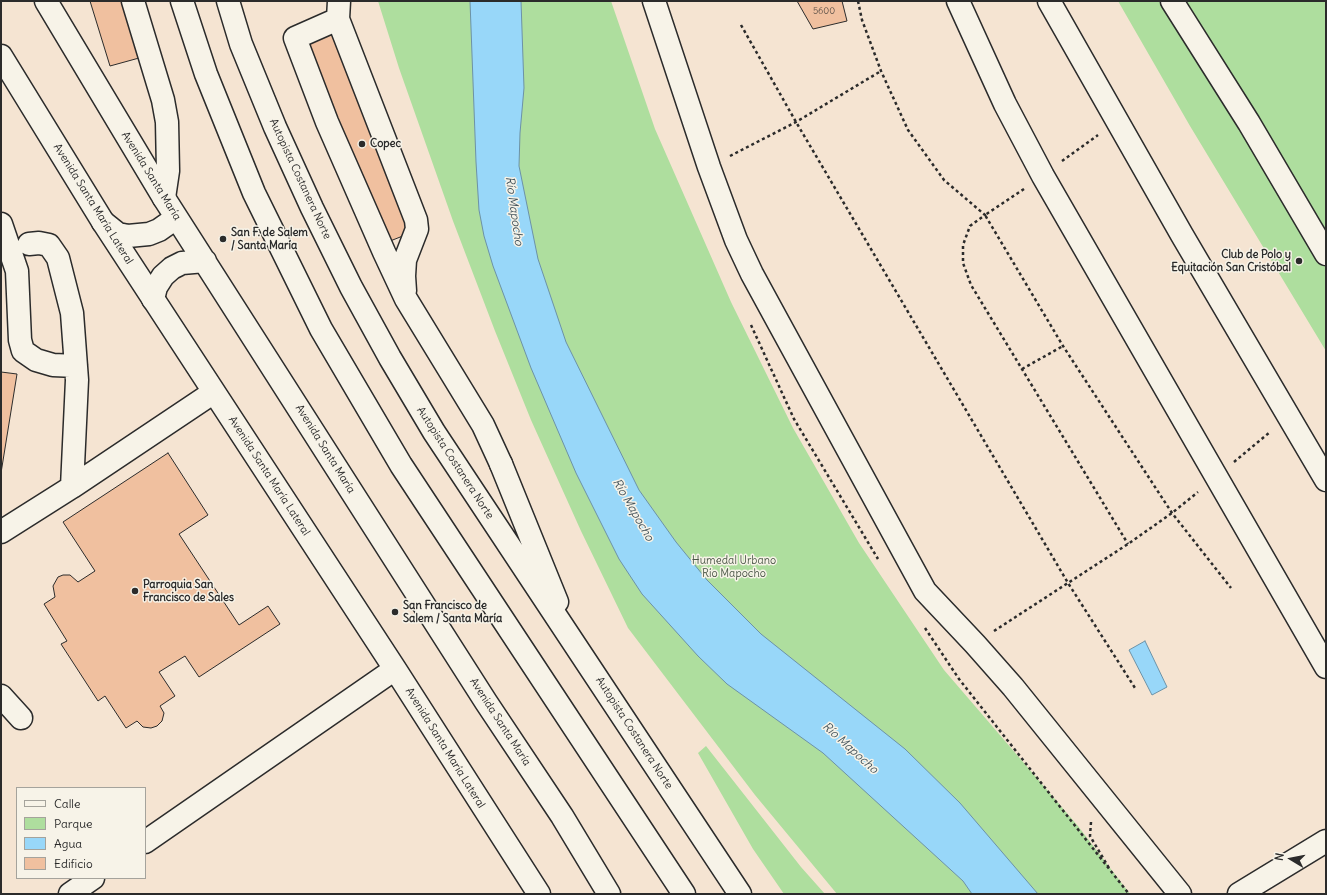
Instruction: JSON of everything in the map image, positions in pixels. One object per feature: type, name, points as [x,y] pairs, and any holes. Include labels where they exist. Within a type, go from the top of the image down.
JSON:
[{"type":"main road","name":"Avenida Santa María","points":[[46,1],[176,218],[205,261],[486,702],[562,816],[609,894]]},
{"type":"main road","points":[[133,1],[163,100],[167,122],[168,171],[164,198]]},
{"type":"main road","points":[[182,1],[206,74],[248,179],[286,262],[321,329],[354,387],[414,484],[684,894]]},
{"type":"main road","name":"Autopista Costanera Norte","points":[[228,1],[241,44],[274,127],[312,208],[355,294],[434,432],[740,894]]},
{"type":"main road","points":[[654,1],[736,240],[752,274],[925,591],[975,644],[1180,894]]},
{"type":"main road","points":[[958,1],[1005,104],[1043,176],[1326,667]]},
{"type":"main road","points":[[1048,1],[1178,228],[1326,480]]},
{"type":"main road","points":[[1172,1],[1250,123],[1326,254]]},
{"type":"main road","points":[[406,299],[404,276],[405,260],[417,230],[416,220],[338,10],[295,38],[327,122],[359,198],[406,299],[483,425],[501,464],[572,641]]},
{"type":"main road","name":"Avenida Santa María Lateral","points":[[1,56],[103,222],[395,669],[539,894]]},
{"type":"main road","points":[[103,222],[118,234],[128,236],[149,234],[176,218]]},
{"type":"main road","points":[[1,224],[17,271],[20,340],[23,351],[36,360],[53,365],[76,366]]},
{"type":"main road","points":[[29,244],[39,243],[48,245],[58,258],[72,313],[76,366],[72,487]]},
{"type":"main road","points":[[153,299],[159,282],[172,268],[182,263],[205,261]]},
{"type":"main road","points":[[1,532],[72,487],[214,392]]},
{"type":"main road","points":[[146,841],[395,669]]},
{"type":"main road","points":[[1,696],[21,718]]},
{"type":"main road","points":[[1239,894],[1326,841]]},
{"type":"main road","points":[[70,894],[92,879]]},
{"type":"path","points":[[858,1],[862,20],[881,72],[908,130],[944,180],[985,215],[1063,346],[1172,513],[1231,588]]},
{"type":"path","points":[[741,25],[796,122],[1068,582],[1135,688]]},
{"type":"path","points":[[710,167],[796,122],[881,72]]},
{"type":"path","points":[[985,215],[970,226],[963,245],[963,263],[971,285],[1128,544]]},
{"type":"path","points":[[1022,369],[1063,346]]},
{"type":"path","points":[[975,644],[1128,544],[1172,513],[1288,416]]},
{"type":"green space","name":"Humedal Urbano Río Mapocho","points":[[378,1],[611,1],[655,129],[731,302],[793,428],[859,543],[944,670],[1078,826],[1130,894],[837,894],[755,795],[628,628],[581,531],[531,420],[495,331],[453,221],[399,68]]},
{"type":"green space","name":"Club de Polo y Equitación San Cristóbal","points":[[1118,1],[1326,1],[1326,351],[1190,126]]},
{"type":"green space","points":[[706,746],[801,867],[825,894],[784,894],[753,849],[698,753]]},
{"type":"water","name":"Río Mapocho","points":[[470,1],[521,1],[524,88],[519,166],[538,259],[566,342],[639,490],[676,542],[707,580],[761,634],[905,749],[960,803],[1038,894],[972,894],[963,881],[823,753],[727,684],[698,656],[642,594],[619,559],[576,473],[531,368],[493,266],[484,236],[479,210],[476,162]]},
{"type":"water","points":[[1145,641],[1167,687],[1152,695],[1129,650]]},
{"type":"building","points":[[90,1],[122,1],[139,58],[110,66]]},
{"type":"building","points":[[797,1],[842,1],[847,21],[813,29]]},
{"type":"building","points":[[332,26],[413,232],[385,243],[304,38]]},
{"type":"building","points":[[1,372],[17,374],[1,473]]},
{"type":"building","name":"Parroquia San Francisco de Sales","points":[[168,453],[208,515],[179,534],[239,625],[268,606],[280,624],[199,677],[185,656],[159,672],[175,696],[160,706],[164,713],[162,721],[157,726],[151,728],[143,727],[137,721],[126,728],[105,696],[98,701],[61,644],[67,641],[44,604],[55,597],[53,586],[58,577],[70,575],[78,582],[95,571],[63,522]]},
{"type":"place","name":"Copec","points":[[362,144]]},
{"type":"place","name":"San F. de Salem / Santa María","points":[[223,239]]},
{"type":"place","name":"Club de Polo y Equitación San Cristóbal","points":[[1299,261]]},
{"type":"place","name":"Parroquia San Francisco de Sales","points":[[135,591]]},
{"type":"place","name":"San Francisco de Salem / Santa María","points":[[395,612]]}]
